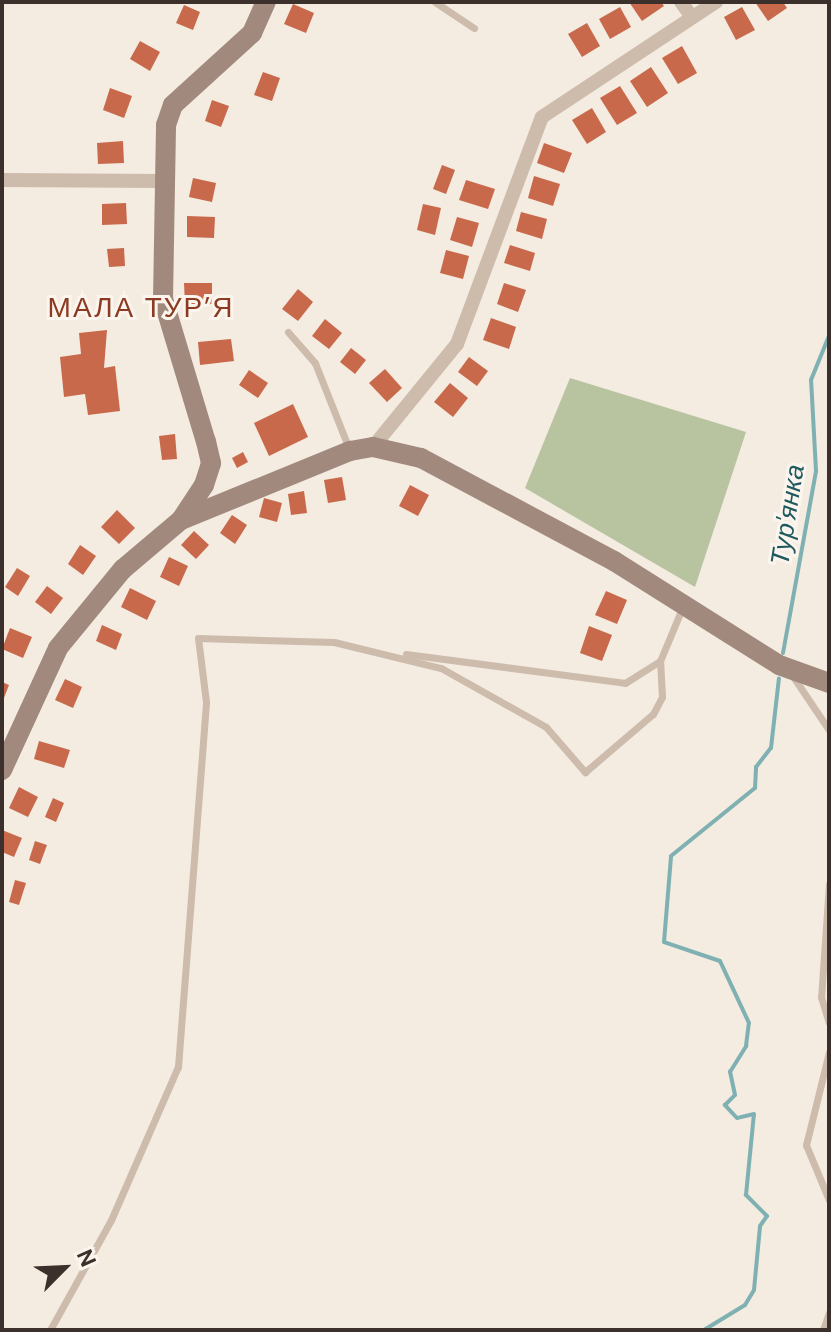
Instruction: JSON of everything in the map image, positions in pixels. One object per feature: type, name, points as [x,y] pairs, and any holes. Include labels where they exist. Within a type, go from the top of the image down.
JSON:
[{"type":"street","points":[[181,520],[211,463],[163,299],[163,181],[173,105],[252,33],[266,2]]},
{"type":"street","points":[[681,2],[692,17]]},
{"type":"street","points":[[373,447],[457,344],[532,129],[716,2]]},
{"type":"street","points":[[2,180],[163,181]]},
{"type":"street","points":[[2,769],[58,648],[123,569],[181,520],[350,451],[373,447],[421,458],[684,604],[790,669],[829,683]]},
{"type":"lane","points":[[435,2],[474,28]]},
{"type":"lane","points":[[288,332],[315,363],[350,451]]},
{"type":"lane","points":[[392,653],[441,668],[546,727],[585,772],[653,714],[662,697],[660,661],[684,604]]},
{"type":"lane","points":[[50,1330],[111,1220],[178,1067],[206,702],[198,638],[334,642],[601,682],[633,680],[660,661]]},
{"type":"lane","points":[[790,669],[798,694],[829,730]]},
{"type":"lane","points":[[829,884],[825,998],[829,1023]]},
{"type":"lane","points":[[829,1052],[806,1145],[829,1200]]},
{"type":"lane","points":[[823,1330],[829,1313]]},
{"type":"green space","points":[[570,378],[746,432],[695,587],[525,488]]},
{"type":"building","points":[[629,2],[661,2],[664,6],[642,21]]},
{"type":"building","points":[[755,2],[783,2],[787,8],[768,21]]},
{"type":"building","points":[[293,4],[314,13],[306,33],[284,24]]},
{"type":"building","points":[[184,5],[200,12],[193,30],[176,23]]},
{"type":"building","points":[[620,7],[631,27],[610,39],[599,19]]},
{"type":"building","points":[[742,7],[755,30],[736,40],[724,17]]},
{"type":"building","points":[[587,23],[600,46],[582,57],[568,34]]},
{"type":"building","points":[[140,41],[160,52],[150,71],[130,59]]},
{"type":"building","points":[[682,46],[697,73],[678,84],[662,58]]},
{"type":"building","points":[[651,67],[668,93],[647,107],[630,81]]},
{"type":"building","points":[[263,72],[280,78],[272,101],[254,95]]},
{"type":"building","points":[[620,86],[637,113],[617,125],[600,98]]},
{"type":"building","points":[[110,88],[132,96],[124,118],[103,110]]},
{"type":"building","points":[[212,100],[229,106],[221,127],[205,121]]},
{"type":"building","points":[[592,108],[606,132],[587,144],[572,120]]},
{"type":"building","points":[[123,141],[124,163],[98,164],[97,143]]},
{"type":"building","points":[[544,143],[572,153],[564,173],[537,163]]},
{"type":"building","points":[[442,165],[455,170],[446,194],[433,189]]},
{"type":"building","points":[[534,176],[560,184],[553,206],[528,198]]},
{"type":"building","points":[[193,178],[216,183],[212,202],[189,197]]},
{"type":"building","points":[[466,180],[495,189],[488,209],[459,200]]},
{"type":"building","points":[[126,203],[127,224],[102,225],[102,204]]},
{"type":"building","points":[[423,204],[441,208],[435,235],[417,230]]},
{"type":"building","points":[[521,212],[547,219],[542,239],[516,231]]},
{"type":"building","points":[[187,216],[215,217],[214,238],[187,237]]},
{"type":"building","points":[[457,217],[479,223],[472,247],[450,240]]},
{"type":"building","points":[[510,245],[535,253],[530,271],[504,263]]},
{"type":"building","points":[[124,248],[125,266],[109,267],[107,249]]},
{"type":"building","points":[[446,250],[469,256],[463,279],[440,273]]},
{"type":"building","points":[[184,283],[212,283],[212,304],[185,305]]},
{"type":"building","points":[[504,283],[526,290],[518,312],[497,304]]},
{"type":"building","points":[[298,289],[313,302],[298,321],[282,309]]},
{"type":"building","points":[[491,318],[516,327],[509,349],[483,340]]},
{"type":"building","points":[[325,319],[342,333],[329,349],[312,336]]},
{"type":"building","points":[[107,330],[104,368],[115,366],[120,411],[88,415],[85,394],[64,397],[60,357],[81,354],[79,333]]},
{"type":"building","points":[[231,339],[234,361],[200,365],[198,342]]},
{"type":"building","points":[[351,348],[366,360],[355,374],[340,362]]},
{"type":"building","points":[[469,357],[488,371],[477,386],[458,372]]},
{"type":"building","points":[[385,369],[402,388],[387,402],[369,383]]},
{"type":"building","points":[[249,370],[268,383],[258,398],[239,385]]},
{"type":"building","points":[[450,383],[468,398],[453,417],[434,402]]},
{"type":"building","points":[[293,404],[308,437],[269,456],[254,423]]},
{"type":"building","points":[[175,434],[177,459],[162,460],[159,436]]},
{"type":"building","points":[[243,452],[248,462],[237,468],[232,458]]},
{"type":"building","points":[[342,477],[346,500],[328,503],[324,480]]},
{"type":"building","points":[[410,485],[429,495],[418,516],[399,506]]},
{"type":"building","points":[[304,491],[307,513],[291,515],[288,494]]},
{"type":"building","points":[[264,498],[282,503],[277,522],[259,517]]},
{"type":"building","points":[[117,510],[135,528],[119,544],[101,527]]},
{"type":"building","points":[[232,515],[247,525],[235,544],[220,533]]},
{"type":"building","points":[[194,531],[209,545],[196,559],[181,545]]},
{"type":"building","points":[[80,545],[96,556],[83,575],[68,564]]},
{"type":"building","points":[[169,557],[188,566],[179,586],[160,577]]},
{"type":"building","points":[[17,568],[30,576],[18,596],[5,587]]},
{"type":"building","points":[[47,586],[63,598],[51,614],[35,602]]},
{"type":"building","points":[[130,588],[156,601],[147,620],[121,607]]},
{"type":"building","points":[[606,591],[627,600],[617,624],[595,615]]},
{"type":"building","points":[[102,625],[122,634],[116,650],[96,641]]},
{"type":"building","points":[[589,626],[612,635],[602,661],[580,653]]},
{"type":"building","points":[[10,628],[32,637],[23,658],[2,649]]},
{"type":"building","points":[[65,679],[82,687],[73,708],[55,700]]},
{"type":"building","points":[[2,682],[9,685],[2,703]]},
{"type":"building","points":[[39,741],[70,750],[64,768],[34,759]]},
{"type":"building","points":[[19,787],[38,797],[28,817],[9,808]]},
{"type":"building","points":[[53,798],[64,803],[56,822],[45,817]]},
{"type":"building","points":[[2,830],[22,838],[14,857],[2,852]]},
{"type":"building","points":[[35,841],[47,845],[40,864],[29,860]]},
{"type":"building","points":[[15,880],[26,883],[19,905],[9,902]]},
{"type":"waterway","name":"Тур'янка","points":[[783,653],[816,471],[811,380],[829,336]]},
{"type":"waterway","name":"Тур'янка","points":[[704,1330],[745,1305],[754,1290],[760,1226],[767,1216],[746,1195],[754,1114],[737,1118],[725,1105],[735,1095],[730,1072],[746,1046],[749,1023],[720,961],[664,942],[671,856],[755,788],[756,767],[771,748],[779,678]]},
{"type":"district","name":"МАЛА ТУР’Я","points":[[141,308]]}]
